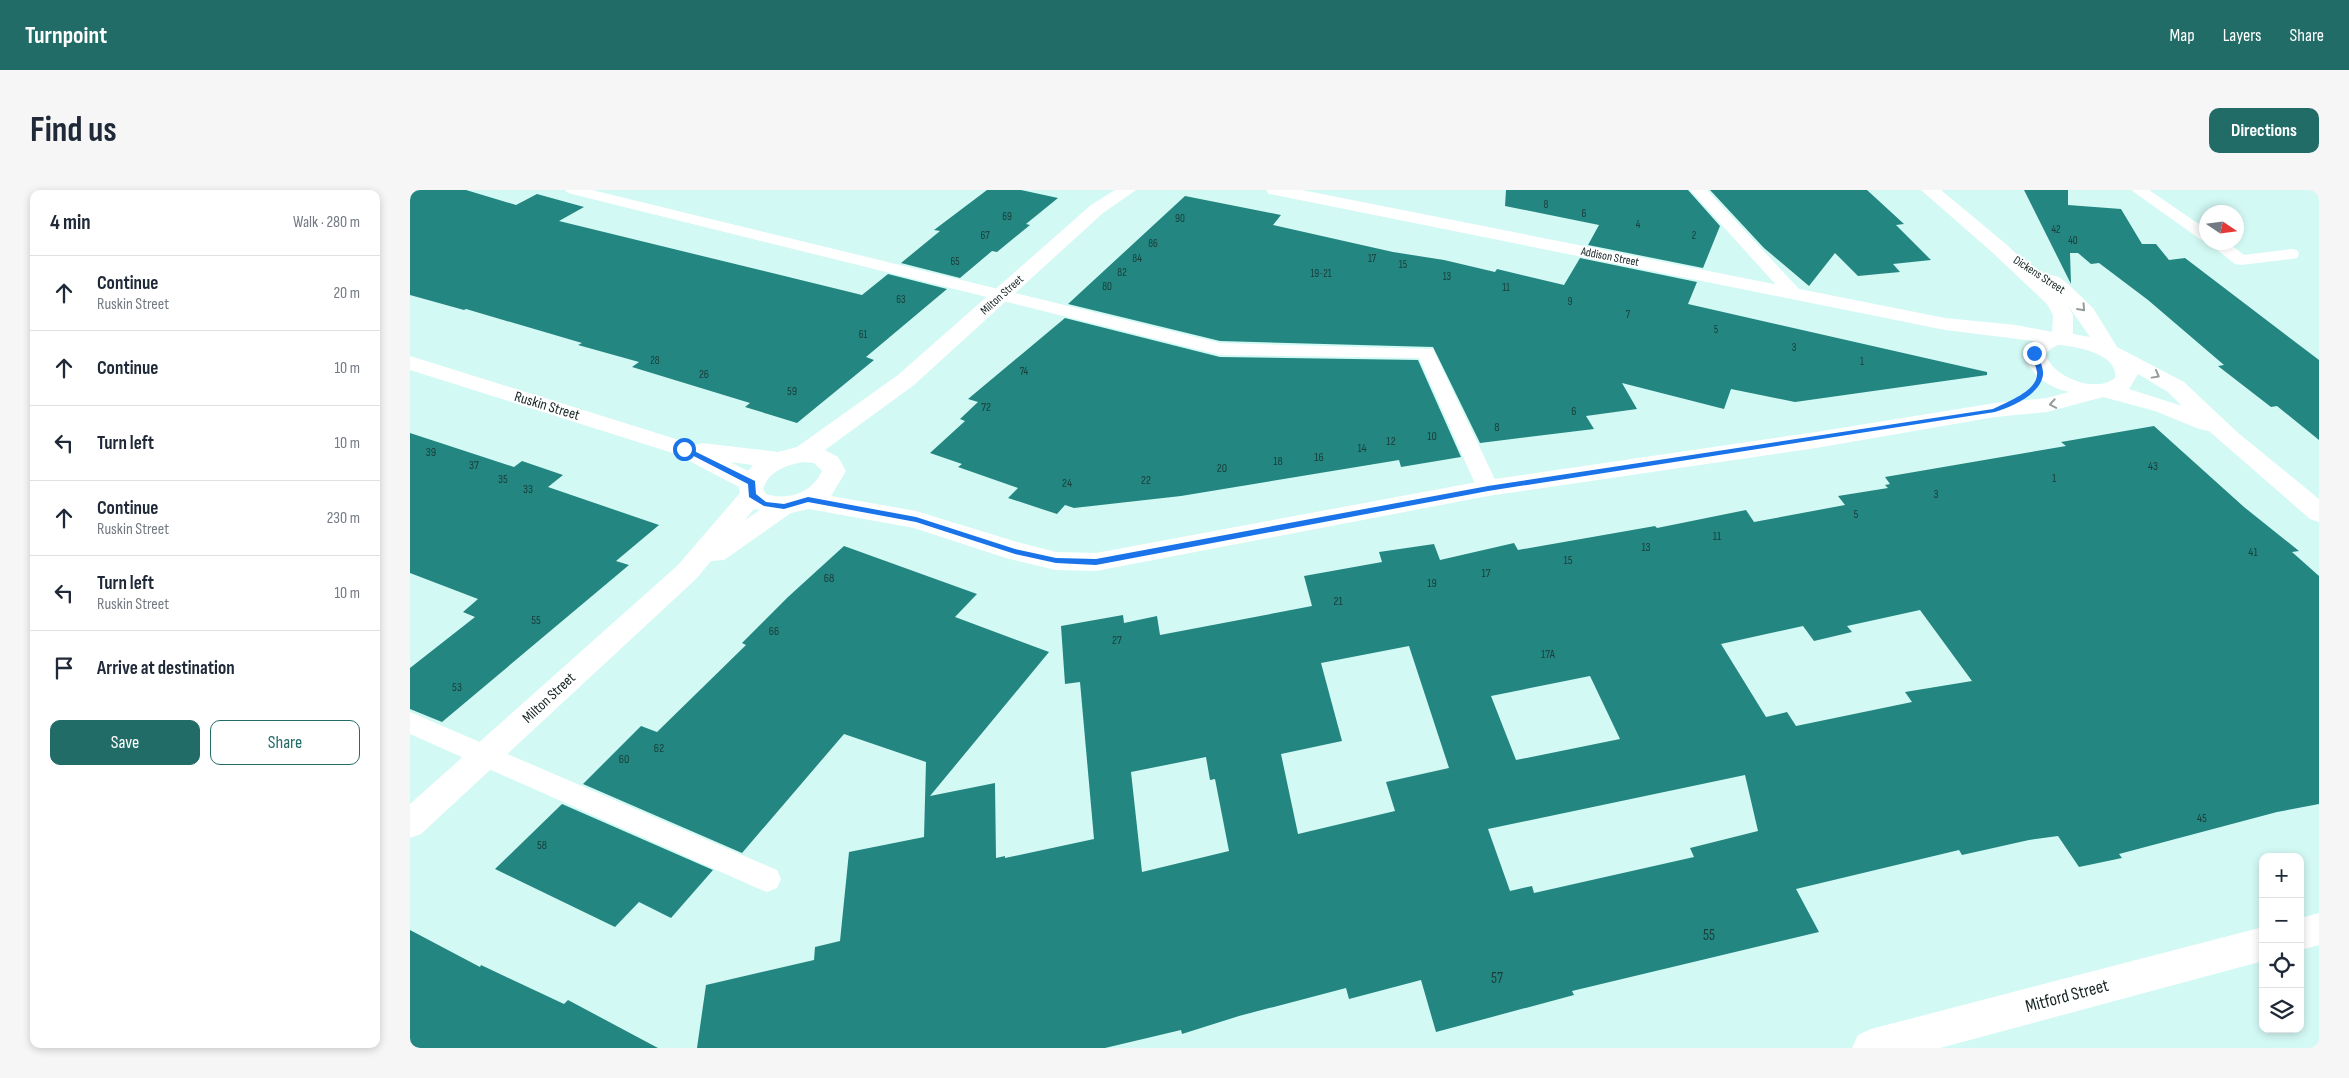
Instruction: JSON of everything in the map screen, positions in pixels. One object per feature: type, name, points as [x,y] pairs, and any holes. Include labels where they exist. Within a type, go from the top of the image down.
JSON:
[{"type":"street","name":"Milton Street","points":[[1098,209],[1111,190]]},
{"type":"street","name":"Milton Street","points":[[804,454],[906,380],[1098,209],[1127,190]]},
{"type":"street","name":"Addison Street","points":[[1276,190],[1945,324],[2016,331],[2086,343],[2110,353]]},
{"type":"street","name":"Dickens Street","points":[[1930,190],[2000,249],[2058,304],[2064,321],[2060,339]]},
{"type":"street","name":"Dickens Street","points":[[2000,249],[2050,279],[2073,298],[2092,320],[2110,353],[2126,370],[2127,379],[2120,386],[2103,390]]},
{"type":"street","name":"Addison Street","points":[[1945,324],[2018,350],[2038,364],[2050,376],[2065,383],[2083,389],[2103,390]]},
{"type":"street","points":[[1995,410],[2034,388],[2040,378],[2034,353],[2036,349],[2044,343],[2060,339]]},
{"type":"street","points":[[2110,353],[2153,373],[2176,387],[2229,437],[2319,514]]},
{"type":"street","name":"Ruskin Street","points":[[410,363],[684,449],[778,460]]},
{"type":"street","name":"Milton Street","points":[[687,572],[796,503],[819,494],[832,471],[906,380]]},
{"type":"street","points":[[796,503],[916,520],[1015,551],[1056,560],[1096,562],[1488,488],[1995,410],[2056,403],[2103,390],[2186,414],[2229,437]]},
{"type":"street","name":"Ruskin Street","points":[[684,449],[752,489],[764,504],[796,503]]},
{"type":"street","points":[[778,460],[804,454],[820,456],[832,471],[916,520]]},
{"type":"street","name":"Milton Street","points":[[410,824],[687,572],[752,489],[757,474],[778,460]]},
{"type":"street","points":[[2304,933],[2319,929]]},
{"type":"street","name":"Mitford Street","points":[[1889,1046],[2259,945]]},
{"type":"lane","points":[[573,190],[1220,349],[1426,353],[1488,488]]},
{"type":"lane","points":[[1698,190],[1793,293]]},
{"type":"lane","points":[[2139,190],[2199,231]]},
{"type":"lane","points":[[2227,250],[2241,260],[2291,254]]},
{"type":"lane","points":[[410,723],[767,879]]},
{"type":"building","points":[[410,190],[466,190],[516,205],[537,194],[584,207],[559,221],[862,295],[888,274],[947,289],[866,357],[874,360],[797,423],[745,407],[750,403],[632,367],[639,362],[578,345],[582,343],[466,309],[410,295]]},
{"type":"building","points":[[987,190],[1021,190],[1058,198],[1026,224],[1030,225],[997,252],[992,251],[960,278],[901,263],[940,231],[934,230]]},
{"type":"building","points":[[1506,190],[1688,190],[1720,226],[1703,268],[1588,245],[1599,225],[1505,206]]},
{"type":"building","points":[[1710,190],[1867,190],[1904,224],[1896,225],[1931,260],[1893,264],[1900,272],[1858,276],[1835,253],[1809,286],[1764,248]]},
{"type":"building","points":[[2024,190],[2068,190],[2068,205],[2121,209],[2142,244],[2156,244],[2169,260],[2185,258],[2319,360],[2319,440],[2277,406],[2271,407],[2218,366],[2224,365],[2148,300],[2099,263],[2091,264],[2078,253],[2070,253],[2071,284]]},
{"type":"building","points":[[1185,196],[1281,215],[1273,225],[1393,252],[1444,260],[1495,272],[1497,269],[1564,285],[1580,258],[1697,282],[1688,304],[1987,372],[1987,375],[1795,402],[1731,389],[1724,409],[1622,383],[1637,409],[1586,416],[1594,429],[1480,443],[1433,347],[1220,341],[1068,304]]},
{"type":"building","points":[[1065,318],[1220,357],[1418,360],[1461,457],[1401,467],[1399,460],[1181,496],[1074,508],[1065,505],[1057,514],[1008,498],[1018,488],[958,467],[962,464],[930,453],[965,421],[960,419],[978,402],[968,399]]},
{"type":"building","points":[[2154,426],[2244,507],[2299,551],[2292,552],[2319,576],[2319,804],[2277,812],[2119,854],[2122,858],[2079,867],[2058,836],[2029,840],[1962,855],[1959,850],[1796,889],[1819,932],[1572,991],[1574,995],[1436,1032],[1421,980],[1349,999],[1346,988],[1239,1016],[1182,1034],[1181,1030],[1105,1048],[697,1048],[706,985],[814,960],[815,947],[840,941],[849,852],[924,837],[926,762],[844,734],[742,853],[583,784],[641,726],[657,732],[746,645],[742,643],[788,597],[844,546],[977,594],[955,617],[1049,652],[930,796],[995,783],[996,858],[1005,856],[1005,858],[1094,839],[1080,682],[1065,684],[1061,626],[1123,615],[1124,623],[1157,616],[1160,635],[1312,606],[1304,576],[1382,562],[1379,552],[1434,544],[1440,560],[1514,543],[1518,550],[1655,526],[1657,528],[1746,510],[1754,522],[1845,505],[1838,496],[1888,488],[1885,485],[1890,484],[1885,477],[2066,446],[2061,442]],"holes":[[[1920,610],[1972,681],[1905,692],[1912,702],[1796,726],[1787,712],[1766,717],[1721,644],[1803,626],[1814,641],[1852,632],[1847,626]],[[1409,646],[1449,768],[1386,782],[1395,811],[1298,834],[1281,754],[1342,741],[1321,663]],[[1590,676],[1620,739],[1516,760],[1491,696]],[[1206,757],[1210,780],[1215,779],[1229,851],[1142,872],[1131,772]],[[1745,775],[1758,831],[1690,848],[1694,857],[1534,893],[1532,886],[1510,891],[1488,829]]]},
{"type":"building","points":[[410,433],[514,467],[522,461],[563,475],[548,487],[659,525],[616,561],[629,565],[442,722],[410,709],[410,668],[475,617],[463,612],[478,599],[410,573]]},
{"type":"building","points":[[562,804],[713,870],[671,918],[639,902],[615,927],[495,869]]},
{"type":"building","points":[[410,930],[480,967],[481,965],[564,1004],[568,1000],[658,1048],[410,1048]]},
{"type":"route","points":[[684,449],[752,483],[752,495],[756,500],[764,504],[784,506],[808,500],[916,520],[1015,551],[1056,560],[1096,562],[1488,488],[1816,440],[1995,410],[2026,394],[2036,385],[2040,378],[2040,367],[2034,353]]}]
